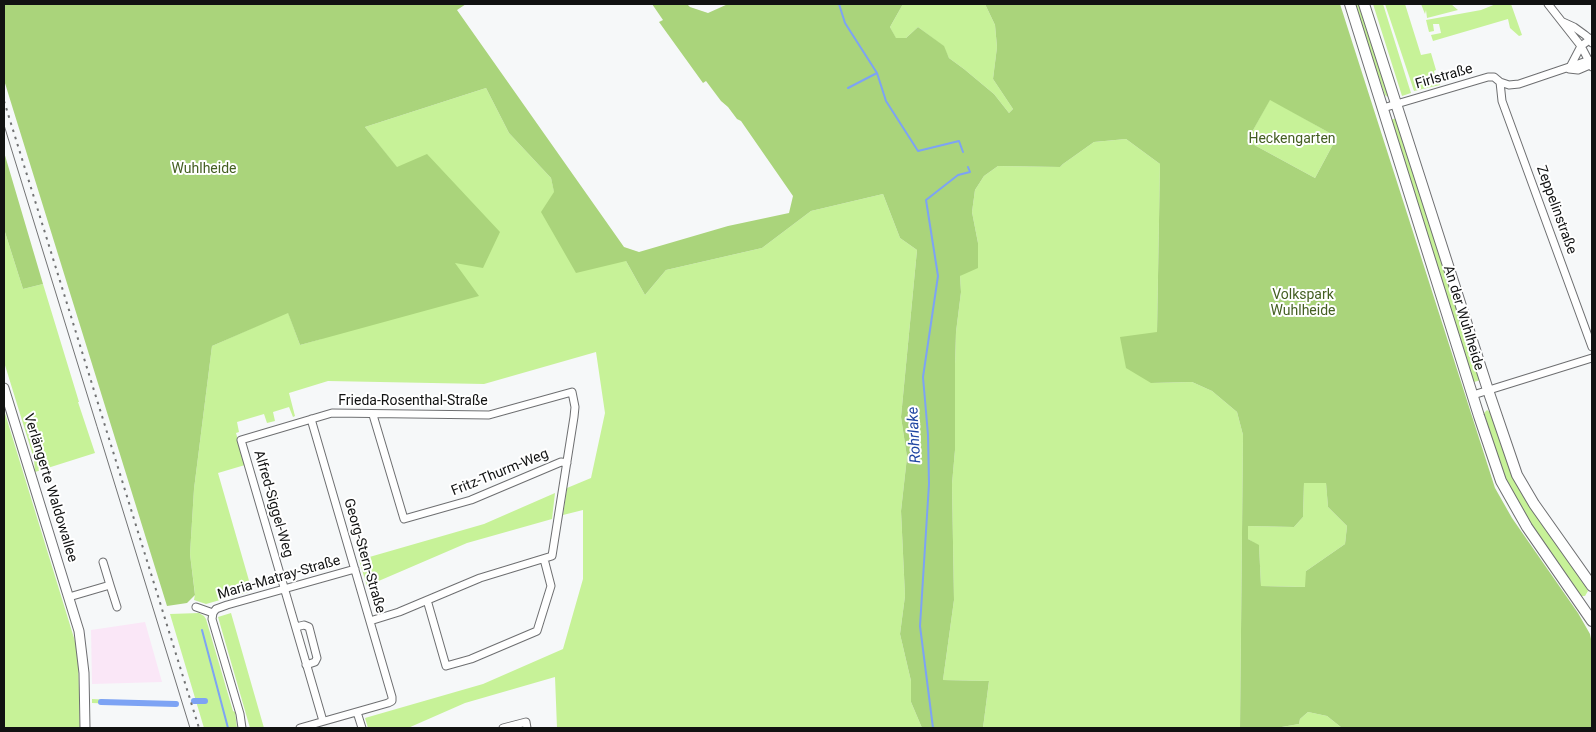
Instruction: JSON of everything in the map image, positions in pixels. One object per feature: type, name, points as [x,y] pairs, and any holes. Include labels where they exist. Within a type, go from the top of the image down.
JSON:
[{"type":"main road","name":"An der Wuhlheide","points":[[1350,4],[1492,460],[1510,499],[1592,621]]},
{"type":"main road","name":"An der Wuhlheide","points":[[1364,4],[1517,475],[1534,504],[1592,586]]},
{"type":"street","points":[[1548,4],[1581,46],[1592,64]]},
{"type":"street","points":[[1562,22],[1574,27],[1592,40],[1581,46],[1569,69]]},
{"type":"street","name":"Firlstraße","points":[[1383,108],[1488,78],[1494,77],[1500,82],[1519,84],[1569,69],[1584,62],[1592,64]]},
{"type":"street","name":"Zeppelinstraße","points":[[1500,82],[1502,101],[1592,347]]},
{"type":"street","points":[[1473,395],[1592,358]]},
{"type":"street","name":"Verlängerte Waldowallee","points":[[4,388],[79,631],[83,657],[85,728]]},
{"type":"street","name":"Frieda-Rosenthal-Straße","points":[[312,419],[332,413],[489,415],[572,392],[575,407],[553,554],[544,559]]},
{"type":"street","name":"Fritz-Thurm-Weg","points":[[373,415],[404,519],[471,500],[561,462],[567,463]]},
{"type":"street","name":"Georg-Stern-Straße","points":[[312,419],[392,695],[392,701],[357,712]]},
{"type":"street","name":"Alfred-Siggel-Weg","points":[[284,589],[241,440],[312,419]]},
{"type":"street","points":[[370,621],[399,612],[427,600],[480,578],[544,559],[551,586],[537,631],[471,659],[446,666],[427,600]]},
{"type":"street","points":[[103,562],[117,607]]},
{"type":"street","name":"Maria-Matray-Straße","points":[[213,614],[216,609],[355,569]]},
{"type":"street","points":[[69,597],[110,585]]},
{"type":"street","points":[[284,589],[323,721]]},
{"type":"street","points":[[196,607],[213,614],[212,619],[240,714],[242,728]]},
{"type":"street","points":[[296,628],[304,625],[309,628],[317,658],[315,662],[306,665]]},
{"type":"street","points":[[300,728],[357,712],[362,728]]},
{"type":"street","points":[[503,728],[526,722],[527,728]]},
{"type":"shaded area","points":[[145,622],[162,682],[92,684],[91,630]]},
{"type":"green space","name":"Volkspark Wuhlheide","points":[[4,4],[466,4],[457,10],[624,247],[639,252],[728,226],[789,213],[793,196],[741,121],[721,101],[706,81],[703,83],[659,22],[663,20],[652,4],[687,4],[690,7],[708,13],[728,4],[903,4],[890,27],[896,38],[906,38],[918,27],[944,46],[949,58],[994,94],[1009,113],[1013,109],[993,79],[997,47],[995,25],[985,4],[1340,4],[1495,488],[1512,518],[1578,613],[1590,634],[1592,644],[1592,728],[1342,728],[1327,716],[1308,712],[1300,719],[1299,724],[1276,728],[1240,728],[1243,435],[1237,412],[1212,391],[1192,382],[1151,383],[1126,368],[1120,337],[1157,332],[1160,164],[1126,139],[1094,142],[1060,167],[998,166],[984,176],[975,190],[972,212],[978,243],[978,268],[960,276],[961,292],[956,332],[955,450],[952,484],[954,600],[943,680],[989,681],[983,728],[922,728],[911,702],[911,681],[900,634],[905,596],[901,511],[907,457],[901,417],[917,250],[900,238],[883,194],[811,211],[762,248],[666,270],[645,295],[626,261],[576,273],[541,212],[554,192],[551,178],[509,133],[486,88],[365,127],[397,167],[427,154],[500,232],[483,268],[455,263],[479,296],[300,345],[288,313],[212,346],[194,489],[190,554],[195,595],[187,603],[167,606],[4,80]],"holes":[[[1270,100],[1337,137],[1315,178],[1247,141]],[[1304,483],[1326,483],[1328,507],[1347,526],[1345,544],[1306,571],[1305,587],[1261,586],[1259,545],[1248,539],[1248,526],[1294,527],[1303,517]]]},
{"type":"green space","points":[[903,4],[985,4],[995,25],[997,47],[993,79],[1013,109],[1009,113],[994,94],[949,58],[943,46],[918,27],[906,38],[896,39],[890,27]]},
{"type":"green space","points":[[1353,4],[1360,4],[1389,98],[1385,95]]},
{"type":"green space","points":[[1373,4],[1383,4],[1411,93],[1402,96]]},
{"type":"green space","points":[[1385,4],[1405,4],[1421,55],[1431,53],[1436,70],[1434,71],[1435,75],[1437,75],[1440,85],[1414,91]]},
{"type":"green space","points":[[1421,4],[1451,4],[1458,10],[1427,18],[1426,10],[1425,14]]},
{"type":"green space","points":[[1496,4],[1511,4],[1522,35],[1519,36],[1510,28],[1508,19],[1433,41],[1431,35],[1441,33],[1439,24],[1433,24],[1434,31],[1429,32],[1426,20],[1481,10]]},
{"type":"green space","points":[[486,88],[509,133],[551,178],[554,191],[626,261],[645,295],[666,270],[762,248],[811,211],[883,194],[900,238],[917,250],[901,417],[907,457],[901,511],[905,596],[900,634],[911,681],[911,702],[922,728],[557,728],[555,677],[465,703],[408,728],[368,728],[365,718],[483,684],[563,649],[583,579],[583,510],[563,515],[567,488],[591,478],[605,413],[596,352],[484,384],[328,381],[289,393],[295,416],[293,417],[289,407],[273,412],[275,421],[267,423],[264,414],[237,422],[239,432],[236,433],[245,465],[218,473],[252,591],[206,604],[194,600],[195,594],[190,554],[194,489],[212,346],[288,312],[300,345],[321,339],[454,263],[397,168],[365,127]]},
{"type":"green space","name":"Heckengarten","points":[[1270,99],[1337,137],[1315,178],[1247,141]]},
{"type":"green space","points":[[1397,118],[1481,380],[1474,382],[1400,152],[1390,120]]},
{"type":"green space","points":[[1126,139],[1160,164],[1157,332],[1151,383],[1192,382],[1212,391],[1237,412],[1243,435],[1240,728],[983,728],[989,681],[943,680],[954,600],[952,484],[955,450],[956,332],[961,292],[960,276],[978,243],[972,212],[975,190],[984,176],[998,166],[1060,167],[1094,142]]},
{"type":"green space","points":[[4,152],[43,284],[23,289],[4,229]]},
{"type":"green space","points":[[4,229],[23,289],[43,284],[95,453],[35,472],[34,459],[4,362]]},
{"type":"green space","points":[[4,410],[78,651],[80,728],[4,728]]},
{"type":"green space","points":[[1487,410],[1491,413],[1508,463],[1583,581],[1588,591],[1585,596],[1581,596],[1511,497],[1484,413]]},
{"type":"green space","points":[[1326,482],[1328,507],[1347,526],[1345,544],[1306,571],[1306,587],[1261,586],[1259,546],[1248,539],[1248,526],[1294,527],[1303,517],[1304,483]]},
{"type":"green space","points":[[555,493],[552,519],[467,543],[367,586],[359,560],[484,524]]},
{"type":"green space","points":[[199,613],[206,619],[233,711],[235,712],[237,728],[204,728],[170,614]]},
{"type":"green space","points":[[231,613],[264,728],[250,728],[218,617]]},
{"type":"green space","points":[[92,699],[169,703],[170,706],[92,703]]},
{"type":"green space","points":[[1308,712],[1327,716],[1342,728],[1276,728],[1299,724],[1300,719]]},
{"type":"waterway","points":[[839,4],[845,23],[877,73]]},
{"type":"waterway","name":"Rohrlake","points":[[848,88],[877,73],[886,101],[918,151],[959,141],[963,152]]},
{"type":"waterway","name":"Rohrlake","points":[[933,728],[920,626],[929,484],[928,435],[923,377],[938,276],[926,200],[958,175],[970,172],[968,167]]},
{"type":"waterway","points":[[202,630],[228,728]]},
{"type":"waterway","points":[[194,701],[205,701]]},
{"type":"waterway","points":[[101,702],[176,704]]},
{"type":"tram line","points":[[4,125],[190,728]]},
{"type":"railway","points":[[4,101],[199,728]]},
{"type":"park label","name":"Wuhlheide","points":[[204,169]]}]
